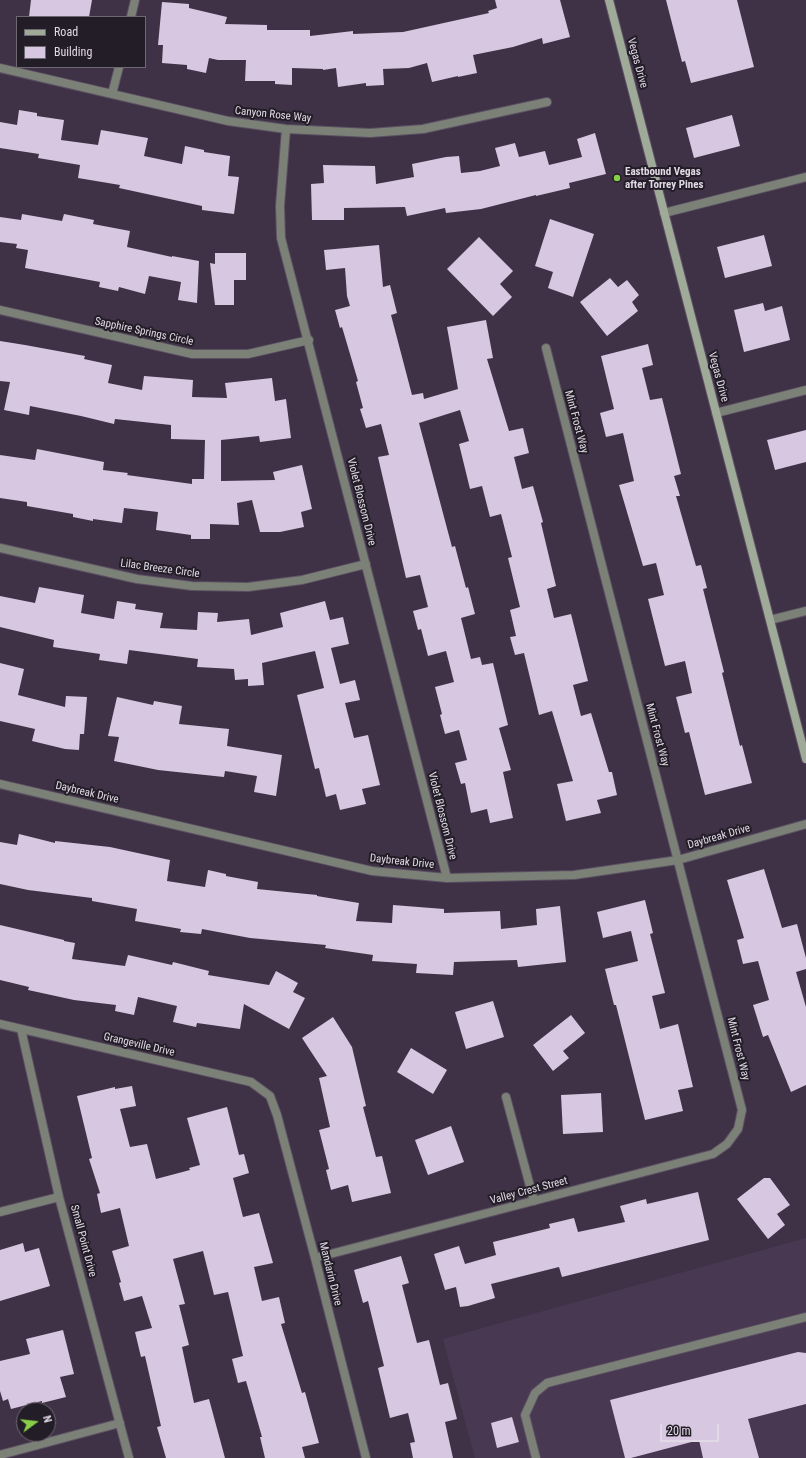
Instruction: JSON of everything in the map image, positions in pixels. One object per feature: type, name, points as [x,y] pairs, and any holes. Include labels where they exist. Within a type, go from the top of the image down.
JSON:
[{"type":"main road","name":"Vegas Drive","points":[[609,0],[806,760]]},
{"type":"street","points":[[131,16],[135,0]]},
{"type":"street","name":"Canyon Rose Way","points":[[0,68],[228,121],[286,129],[370,133],[423,129],[547,102]]},
{"type":"street","points":[[112,94],[119,68]]},
{"type":"street","name":"Violet Blossom Drive","points":[[286,129],[280,206],[282,238],[447,878]]},
{"type":"street","points":[[664,213],[806,177]]},
{"type":"street","name":"Sapphire Springs Circle","points":[[0,310],[192,354],[248,354],[309,340]]},
{"type":"street","name":"Mint Frost Way","points":[[546,348],[742,1110],[738,1129]]},
{"type":"street","points":[[716,413],[806,390]]},
{"type":"street","name":"Lilac Breeze Circle","points":[[0,548],[137,579],[192,586],[248,587],[302,580],[366,564]]},
{"type":"street","points":[[770,620],[806,611]]},
{"type":"street","name":"Daybreak Drive","points":[[0,784],[372,871],[447,878],[574,875],[678,860],[806,824]]},
{"type":"street","name":"Grangeville Drive","points":[[0,1024],[251,1082],[270,1096]]},
{"type":"street","name":"Small Point Drive","points":[[21,1029],[59,1197],[129,1458]]},
{"type":"street","name":"Mandarin Drive","points":[[270,1096],[277,1115],[315,1258],[366,1458]]},
{"type":"street","points":[[506,1096],[534,1201]]},
{"type":"street","name":"Valley Crest Street","points":[[315,1258],[713,1154],[727,1144],[738,1129]]},
{"type":"street","points":[[0,1212],[59,1197]]},
{"type":"street","points":[[536,1458],[525,1415],[535,1393],[547,1383],[806,1317]]},
{"type":"street","points":[[0,1455],[120,1423]]},
{"type":"shaded area","points":[[806,1238],[806,1458],[475,1458],[443,1339]]},
{"type":"building","points":[[31,0],[92,0],[89,16],[29,16]]},
{"type":"building","points":[[495,0],[560,0],[570,37],[543,44],[542,38],[513,47],[473,55],[477,73],[432,82],[427,63],[409,68],[383,69],[384,85],[366,86],[366,83],[338,87],[336,68],[323,70],[292,68],[292,85],[275,84],[275,81],[245,81],[246,60],[218,60],[209,58],[206,73],[187,69],[187,65],[162,63],[163,45],[158,45],[162,2],[189,4],[189,8],[227,17],[225,24],[267,25],[267,30],[310,30],[310,36],[353,31],[353,34],[403,32],[489,13],[488,11],[497,8]]},
{"type":"building","points":[[666,0],[737,0],[754,67],[691,83],[685,61],[682,62]]},
{"type":"building","points":[[19,110],[37,113],[37,116],[64,120],[61,140],[98,145],[101,130],[148,138],[144,156],[182,164],[185,146],[204,150],[204,152],[230,156],[228,176],[239,177],[234,214],[202,210],[202,206],[119,188],[120,185],[78,178],[80,165],[38,158],[39,154],[0,148],[0,122],[17,125]]},
{"type":"building","points":[[732,115],[740,146],[694,158],[686,128]]},
{"type":"building","points":[[595,133],[606,174],[569,183],[570,188],[481,209],[446,213],[445,208],[407,216],[405,207],[344,208],[344,220],[312,220],[311,184],[324,183],[323,165],[375,166],[376,184],[414,177],[412,164],[446,157],[459,156],[461,173],[480,171],[500,166],[495,148],[515,143],[519,157],[545,151],[549,165],[582,157],[577,139]]},
{"type":"building","points":[[22,214],[62,221],[64,214],[94,220],[93,224],[130,231],[127,247],[172,257],[199,261],[197,303],[178,300],[181,282],[149,276],[145,294],[119,287],[118,291],[99,287],[100,282],[25,268],[28,250],[16,248],[17,244],[0,242],[0,217],[21,220]]},
{"type":"building","points":[[550,219],[594,234],[573,297],[548,288],[553,272],[535,266]]},
{"type":"building","points":[[764,235],[772,266],[725,278],[717,247]]},
{"type":"building","points":[[479,237],[513,271],[500,284],[512,297],[493,316],[447,269]]},
{"type":"building","points":[[379,245],[383,287],[390,285],[397,313],[391,315],[412,395],[423,393],[424,399],[458,389],[447,327],[486,320],[493,358],[487,359],[509,431],[523,428],[529,453],[514,457],[522,489],[533,486],[543,522],[541,523],[556,586],[547,589],[554,618],[571,614],[588,681],[573,685],[581,716],[591,713],[609,772],[612,772],[617,795],[597,800],[601,813],[566,821],[557,784],[573,781],[552,711],[539,715],[524,653],[515,655],[510,637],[516,636],[510,610],[520,607],[508,558],[512,557],[501,514],[490,517],[482,486],[470,489],[459,444],[469,441],[460,410],[419,423],[452,547],[455,546],[466,588],[468,587],[475,614],[461,618],[471,659],[480,657],[482,665],[493,663],[508,725],[499,728],[511,770],[503,772],[513,818],[490,823],[487,809],[471,813],[465,783],[461,784],[455,763],[467,760],[459,730],[445,734],[440,715],[442,714],[435,687],[454,682],[446,651],[428,656],[421,629],[418,630],[413,611],[428,607],[420,575],[406,578],[378,457],[389,455],[381,424],[366,428],[360,409],[363,408],[356,382],[358,381],[342,327],[340,328],[335,310],[350,306],[347,296],[345,268],[326,270],[324,250]]},
{"type":"building","points":[[215,253],[246,253],[246,280],[234,280],[234,305],[215,305],[210,263],[215,264]]},
{"type":"building","points":[[610,278],[618,287],[627,280],[639,295],[632,302],[638,311],[607,336],[580,302]]},
{"type":"building","points":[[763,303],[765,311],[782,306],[790,340],[744,352],[734,310]]},
{"type":"building","points":[[0,341],[85,356],[84,359],[112,365],[108,383],[142,390],[144,376],[193,380],[192,397],[227,398],[225,383],[272,378],[275,401],[286,399],[291,438],[260,442],[259,436],[221,440],[221,481],[275,480],[273,472],[302,465],[312,509],[301,512],[304,527],[280,532],[260,532],[252,500],[237,503],[239,525],[210,524],[210,539],[191,539],[191,535],[156,530],[158,512],[124,508],[122,523],[93,519],[93,521],[73,517],[73,514],[27,506],[27,502],[0,498],[0,455],[35,460],[37,449],[104,462],[103,470],[128,473],[127,475],[192,484],[192,479],[204,479],[205,440],[171,439],[171,425],[115,419],[114,424],[30,406],[29,415],[4,410],[10,382],[0,381]]},
{"type":"building","points":[[648,344],[653,365],[642,368],[650,400],[662,398],[681,474],[674,476],[680,496],[676,496],[696,566],[701,565],[707,588],[703,589],[724,672],[722,673],[740,746],[742,745],[752,783],[705,795],[689,732],[685,733],[676,697],[692,693],[685,661],[665,666],[648,599],[664,595],[656,563],[643,566],[619,485],[634,481],[623,433],[606,437],[600,413],[614,409],[601,356]]},
{"type":"building","points":[[806,430],[806,462],[775,470],[767,440]]},
{"type":"building","points":[[39,587],[84,595],[81,613],[114,619],[117,601],[136,604],[135,609],[163,613],[160,628],[197,630],[198,612],[218,613],[217,622],[249,619],[251,635],[283,627],[280,613],[325,601],[330,620],[343,617],[349,644],[331,648],[340,684],[355,680],[360,700],[345,703],[354,738],[368,735],[380,785],[362,789],[366,804],[340,810],[336,794],[326,797],[319,768],[315,769],[297,695],[324,688],[315,651],[262,663],[264,685],[248,686],[248,679],[235,680],[234,669],[197,667],[198,659],[129,650],[127,664],[99,660],[100,654],[53,647],[54,640],[0,627],[0,596],[35,603]]},
{"type":"building","points":[[0,663],[24,669],[18,695],[65,707],[66,696],[87,697],[84,734],[80,734],[79,750],[65,749],[32,741],[35,729],[0,721]]},
{"type":"building","points":[[117,697],[153,705],[154,701],[182,706],[179,724],[229,729],[227,746],[282,755],[276,796],[254,792],[257,776],[225,771],[224,777],[158,770],[114,761],[119,737],[108,736]]},
{"type":"building","points":[[19,834],[55,843],[55,841],[110,847],[170,860],[167,881],[205,887],[208,870],[226,874],[226,876],[258,882],[257,889],[317,895],[359,903],[356,921],[392,923],[393,905],[444,909],[444,913],[500,911],[501,929],[537,925],[536,909],[560,906],[566,962],[518,967],[517,960],[454,962],[453,975],[416,973],[417,964],[372,961],[373,955],[325,948],[326,945],[250,938],[202,929],[201,934],[180,932],[181,929],[135,921],[137,909],[92,901],[92,898],[28,890],[0,884],[0,842],[17,845]]},
{"type":"building","points":[[764,869],[782,928],[797,924],[806,958],[806,969],[796,972],[806,1007],[806,1085],[791,1092],[768,1035],[763,1037],[753,1005],[769,1000],[758,961],[743,964],[737,940],[744,938],[727,880]]},
{"type":"building","points":[[645,900],[653,933],[650,934],[665,993],[652,996],[660,1029],[678,1024],[693,1087],[678,1090],[683,1111],[645,1120],[616,1005],[614,1005],[605,969],[638,961],[631,931],[603,938],[597,912]]},
{"type":"building","points":[[0,925],[75,943],[72,959],[125,966],[128,955],[172,965],[173,962],[209,971],[208,975],[269,985],[276,971],[298,983],[293,992],[305,998],[289,1029],[244,1004],[240,1029],[197,1023],[196,1027],[173,1022],[177,1006],[138,997],[134,1015],[115,1011],[116,1005],[74,1000],[28,990],[29,987],[0,980]]},
{"type":"building","points":[[493,1001],[504,1037],[466,1049],[455,1012]]},
{"type":"building","points":[[571,1015],[585,1033],[563,1051],[569,1058],[553,1071],[533,1045]]},
{"type":"building","points":[[333,1017],[352,1047],[366,1106],[363,1107],[376,1157],[382,1156],[391,1193],[352,1202],[348,1185],[331,1190],[326,1170],[329,1169],[319,1130],[330,1127],[319,1078],[327,1076],[302,1038]]},
{"type":"building","points":[[411,1048],[447,1070],[433,1094],[397,1072]]},
{"type":"building","points":[[132,1086],[136,1106],[120,1109],[130,1147],[147,1144],[156,1179],[190,1170],[189,1168],[200,1165],[187,1118],[227,1107],[239,1155],[244,1154],[249,1173],[233,1178],[243,1217],[259,1213],[273,1263],[254,1267],[262,1301],[279,1297],[285,1323],[281,1324],[302,1393],[305,1392],[319,1443],[302,1447],[305,1458],[265,1458],[260,1437],[262,1437],[246,1381],[238,1383],[232,1359],[243,1356],[228,1292],[214,1295],[203,1251],[173,1259],[185,1304],[179,1305],[189,1345],[182,1347],[194,1403],[209,1399],[225,1458],[166,1458],[157,1427],[161,1426],[145,1356],[141,1357],[135,1332],[152,1328],[142,1296],[124,1301],[119,1283],[121,1282],[112,1251],[129,1246],[120,1208],[101,1213],[97,1194],[100,1193],[89,1159],[92,1158],[77,1096],[115,1087],[115,1089]]},
{"type":"building","points":[[601,1093],[603,1132],[563,1134],[561,1095]]},
{"type":"building","points":[[451,1126],[464,1162],[428,1175],[415,1140]]},
{"type":"building","points":[[764,1178],[770,1178],[790,1205],[777,1214],[785,1225],[768,1239],[737,1199]]},
{"type":"building","points":[[698,1192],[709,1240],[562,1277],[559,1267],[491,1284],[495,1298],[468,1306],[460,1307],[456,1287],[445,1290],[434,1254],[459,1246],[465,1264],[496,1255],[493,1242],[550,1228],[549,1224],[574,1218],[578,1232],[625,1222],[620,1206],[646,1199],[647,1204]]},
{"type":"building","points":[[23,1243],[25,1252],[39,1248],[50,1286],[0,1301],[0,1250]]},
{"type":"building","points":[[401,1256],[409,1283],[402,1285],[417,1343],[429,1340],[440,1385],[448,1383],[457,1419],[445,1422],[453,1458],[413,1458],[410,1443],[415,1442],[408,1413],[390,1418],[378,1368],[384,1366],[368,1301],[363,1303],[354,1270]]},
{"type":"building","points":[[63,1330],[74,1374],[60,1377],[66,1397],[46,1402],[16,1402],[16,1408],[11,1409],[8,1399],[3,1401],[0,1391],[0,1361],[30,1354],[26,1339]]},
{"type":"building","points":[[798,1352],[806,1353],[806,1404],[748,1419],[759,1458],[703,1458],[699,1440],[631,1458],[625,1458],[610,1400]]},
{"type":"building","points":[[512,1417],[519,1442],[497,1448],[491,1423]]},
{"type":"place","name":"Eastbound Vegas after Torrey Pines","points":[[617,178]]}]
